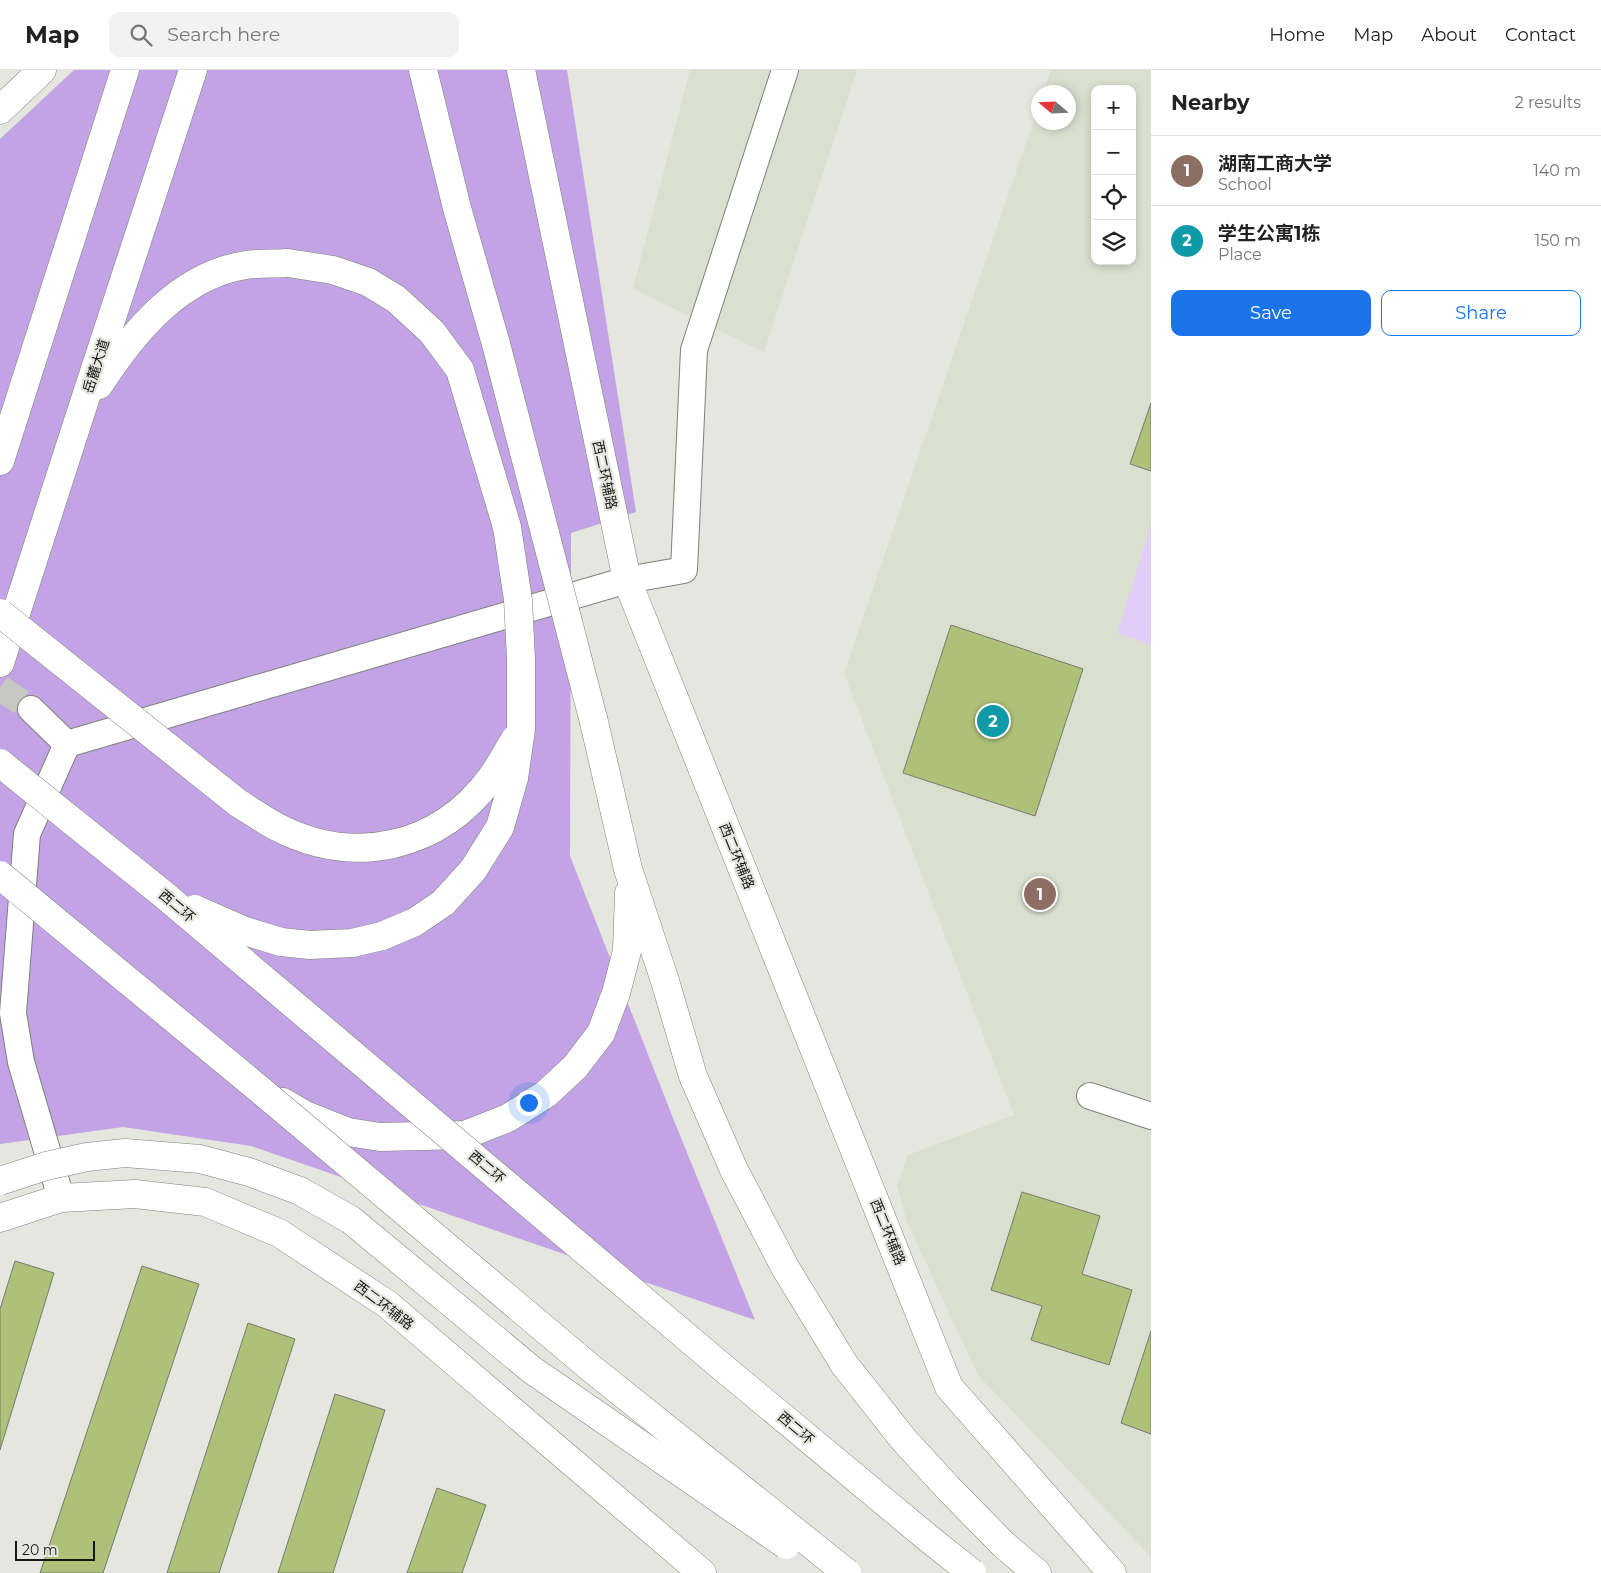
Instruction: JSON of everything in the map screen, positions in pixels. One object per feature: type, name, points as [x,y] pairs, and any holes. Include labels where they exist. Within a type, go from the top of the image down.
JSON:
[{"type":"main road","points":[[0,110],[42,70]]},
{"type":"main road","points":[[0,461],[125,70]]},
{"type":"main road","name":"岳麓大道","points":[[0,664],[78,418],[193,70]]},
{"type":"main road","points":[[423,70],[457,208],[496,344],[594,722],[628,869],[665,981],[693,1076],[734,1170],[786,1269],[844,1364],[910,1447],[1004,1545],[1037,1573]]},
{"type":"main road","name":"西二环辅路","points":[[521,70],[627,580],[950,1387],[1112,1573]]},
{"type":"main road","points":[[78,418],[116,359],[146,322],[175,297],[209,276],[246,265],[288,263],[333,270],[368,282],[396,299],[432,332],[460,370],[507,527],[518,600],[521,660],[521,729],[514,778],[500,827],[473,870],[443,903],[415,922],[382,936],[352,943],[310,945],[280,942],[245,931],[163,894]]},
{"type":"main road","points":[[0,613],[238,803],[278,828],[321,843],[343,848],[392,846],[436,827],[464,807],[491,778],[521,729]]},
{"type":"main road","name":"西二环","points":[[0,763],[163,894],[722,1366],[972,1573]]},
{"type":"main road","points":[[259,1089],[305,1115],[348,1132],[380,1137],[465,1135],[508,1118],[546,1094],[575,1067],[600,1032],[616,993],[627,951],[630,909],[628,869]]},
{"type":"main road","points":[[0,875],[259,1089],[592,1369],[847,1573]]},
{"type":"main road","points":[[0,1181],[38,1168],[78,1159],[125,1153],[200,1159],[249,1172],[300,1191],[351,1220],[532,1370],[826,1573]]},
{"type":"main road","name":"西二环辅路","points":[[0,1218],[61,1198],[135,1194],[205,1202],[279,1233],[387,1304],[702,1573]]},
{"type":"street","points":[[66,744],[627,580],[684,570],[694,350],[785,70]]},
{"type":"street","points":[[31,710],[66,744]]},
{"type":"street","points":[[61,1198],[21,1062],[13,1013],[27,834],[66,744]]},
{"type":"street","points":[[1090,1096],[1151,1116]]},
{"type":"shaded area","points":[[74,70],[567,70],[636,512],[571,533],[570,856],[755,1320],[251,1146],[123,1127],[0,1144],[0,139]]},
{"type":"shaded area","points":[[690,70],[857,70],[764,352],[633,289]]},
{"type":"shaded area","points":[[1051,70],[1151,70],[1151,1557],[978,1375],[907,1222],[897,1185],[908,1155],[1014,1115],[844,673],[1031,128],[1031,130],[1076,130],[1076,85],[1046,85]]},
{"type":"shaded area","points":[[1151,526],[1151,645],[1117,633]]},
{"type":"building","points":[[1151,403],[1151,471],[1130,464]]},
{"type":"building","points":[[951,625],[1083,669],[1035,816],[903,773]]},
{"type":"building","points":[[1022,1192],[1100,1216],[1082,1274],[1132,1290],[1109,1365],[1031,1340],[1042,1306],[991,1290]]},
{"type":"building","points":[[15,1261],[54,1273],[0,1450],[0,1309]]},
{"type":"building","points":[[142,1266],[199,1284],[103,1573],[40,1573]]},
{"type":"building","points":[[248,1323],[295,1339],[219,1573],[167,1573]]},
{"type":"building","points":[[1151,1331],[1151,1434],[1121,1423]]},
{"type":"building","points":[[335,1394],[385,1410],[333,1573],[278,1573]]},
{"type":"building","points":[[437,1488],[486,1505],[462,1573],[407,1573]]},
{"type":"tunnel","points":[[0,688],[31,709]]},
{"type":"place","name":"学生公寓1栋","points":[[993,721]]},
{"type":"place","name":"湖南工商大学","points":[[1040,894]]}]
